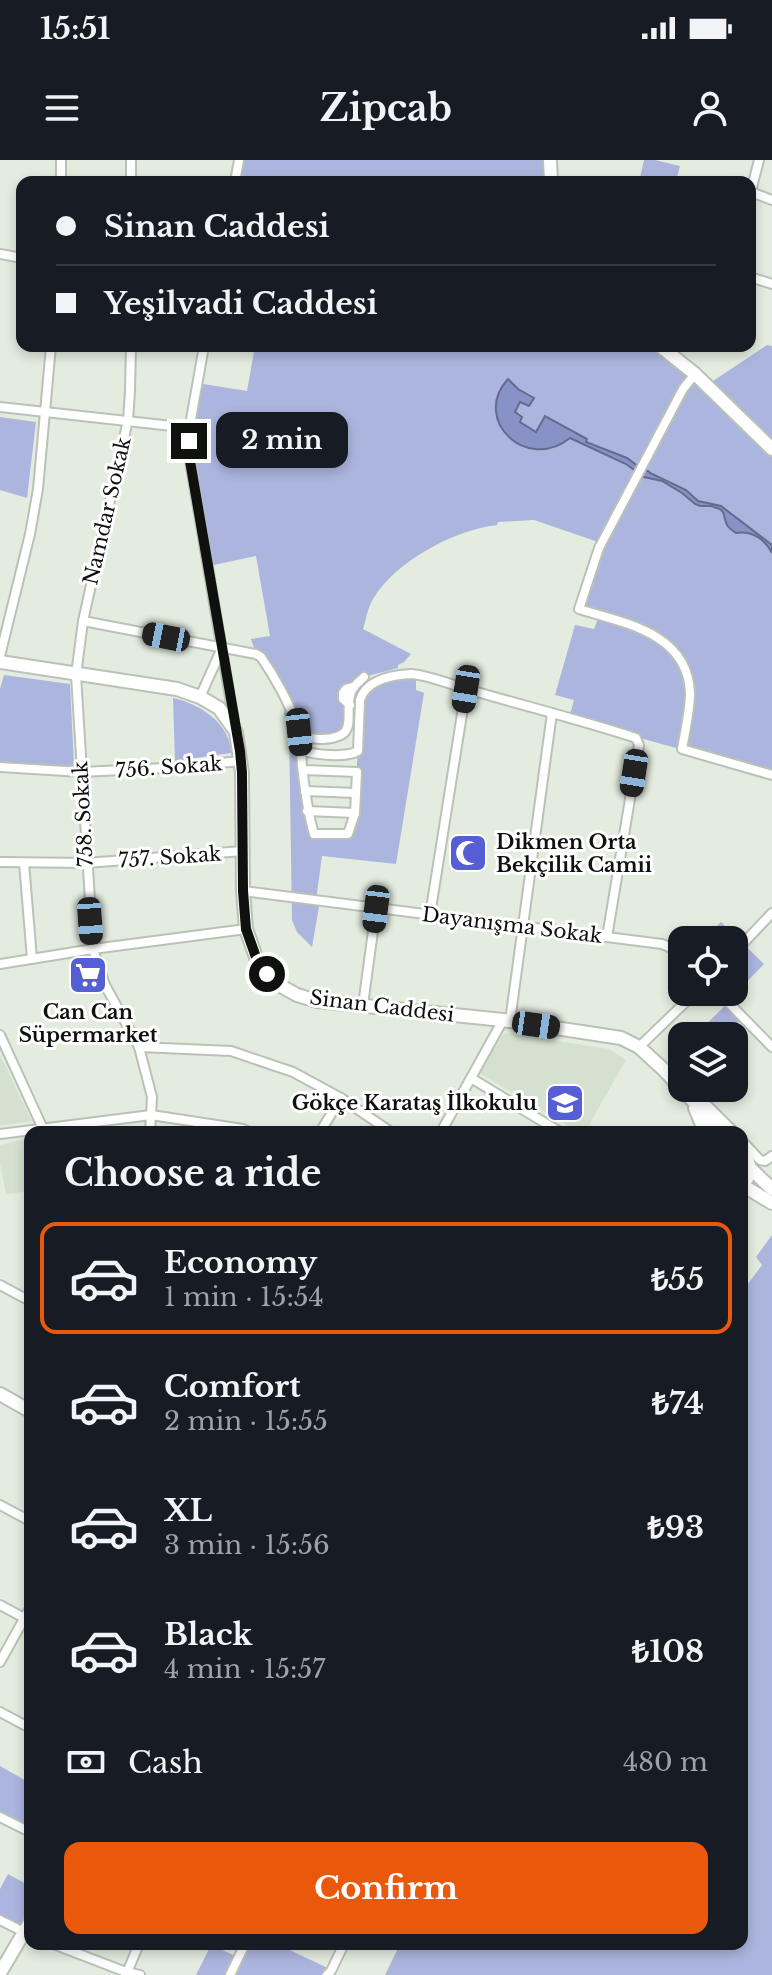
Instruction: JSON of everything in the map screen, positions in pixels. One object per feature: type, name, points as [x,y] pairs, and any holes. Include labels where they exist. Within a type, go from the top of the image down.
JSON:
[{"type":"main road","points":[[668,352],[695,374],[772,449]]},
{"type":"main road","points":[[0,659],[76,675],[189,692],[219,708],[236,732]]},
{"type":"main road","name":"Sinan Caddesi","points":[[236,732],[241,761],[246,929],[261,967],[287,991],[317,1001],[606,1034],[639,1047],[668,1075]]},
{"type":"main road","name":"Sinan Caddesi","points":[[692,1102],[702,1126]]},
{"type":"main road","name":"Sinan Caddesi","points":[[693,1102],[716,1126]]},
{"type":"main road","points":[[748,1161],[748,1176]]},
{"type":"main road","points":[[750,1168],[772,1189]]},
{"type":"main road","points":[[748,1189],[772,1203]]},
{"type":"main road","points":[[0,1394],[24,1408]]},
{"type":"main road","points":[[0,1973],[24,1936]]},
{"type":"street","points":[[0,659],[38,489],[50,352]]},
{"type":"street","name":"Namdar Sokak","points":[[76,675],[83,621],[128,420],[131,352]]},
{"type":"street","points":[[203,352],[190,425],[190,461],[236,732]]},
{"type":"street","points":[[695,374],[683,389],[599,548],[579,609],[649,632],[671,648],[681,661],[690,693],[682,749],[772,775]]},
{"type":"street","points":[[0,407],[172,426]]},
{"type":"street","points":[[83,621],[261,657],[299,732],[307,811],[314,834],[348,834],[355,813],[357,772],[303,770]]},
{"type":"street","points":[[200,697],[223,647]]},
{"type":"street","points":[[301,750],[351,755],[358,751],[362,693],[371,684],[383,679],[410,674],[636,738],[639,745],[607,937]]},
{"type":"street","name":"758. Sokak","points":[[76,675],[93,949],[105,985],[139,1047],[152,1097],[150,1126]]},
{"type":"street","points":[[299,732],[312,739],[344,733],[348,727],[350,705],[343,699],[343,693],[364,677]]},
{"type":"street","points":[[430,915],[466,689]]},
{"type":"street","points":[[444,1126],[507,1021],[552,713]]},
{"type":"street","name":"756. Sokak","points":[[0,767],[81,772],[241,761]]},
{"type":"street","points":[[305,791],[356,793]]},
{"type":"street","points":[[307,811],[355,813]]},
{"type":"street","name":"757. Sokak","points":[[0,862],[86,863],[243,851]]},
{"type":"street","points":[[24,863],[32,959]]},
{"type":"street","name":"Dayanışma Sokak","points":[[243,891],[668,947]]},
{"type":"street","points":[[363,1005],[376,909]]},
{"type":"street","points":[[748,938],[772,913]]},
{"type":"street","points":[[0,964],[246,929]]},
{"type":"street","points":[[639,1047],[681,1006]]},
{"type":"street","points":[[732,1006],[772,1047]]},
{"type":"street","points":[[0,1035],[42,1126]]},
{"type":"street","points":[[139,1047],[231,1051],[293,1072],[341,1098],[382,1126]]},
{"type":"street","points":[[471,1078],[550,1126]]},
{"type":"street","points":[[324,1126],[341,1098]]},
{"type":"street","points":[[695,1102],[708,1106],[728,1126]]},
{"type":"street","points":[[73,1126],[151,1115],[223,1126]]},
{"type":"street","points":[[0,1134],[24,1132]]},
{"type":"street","points":[[748,1147],[760,1160],[765,1161],[772,1156]]},
{"type":"street","points":[[0,1285],[24,1298]]},
{"type":"street","points":[[0,1505],[24,1518]]},
{"type":"street","points":[[0,1605],[24,1618]]},
{"type":"street","points":[[0,1662],[24,1626]]},
{"type":"street","points":[[0,1712],[24,1725]]},
{"type":"street","points":[[0,1817],[24,1829]]},
{"type":"street","points":[[0,1920],[24,1929]]},
{"type":"street","points":[[68,1950],[126,1974],[140,1975]]},
{"type":"street","points":[[126,1974],[136,1950]]},
{"type":"street","points":[[230,1975],[242,1950]]},
{"type":"street","points":[[327,1975],[341,1950]]},
{"type":"shaded area","points":[[239,160],[550,160],[551,176],[236,176]]},
{"type":"shaded area","points":[[644,160],[680,166],[678,176],[640,176]]},
{"type":"shaded area","points":[[767,345],[772,346],[772,775],[569,718],[574,700],[555,695],[575,625],[594,629],[599,616],[579,609],[601,543],[534,520],[498,522],[497,525],[463,533],[411,560],[383,585],[373,599],[363,629],[411,654],[398,668],[364,677],[356,684],[348,727],[330,738],[299,733],[310,835],[315,839],[350,838],[354,828],[360,700],[371,684],[416,675],[416,690],[424,693],[396,864],[322,856],[316,900],[320,901],[312,947],[297,932],[292,920],[289,726],[284,713],[290,709],[256,654],[251,639],[270,636],[256,556],[209,566],[190,461],[197,383],[247,391],[254,352],[667,352],[707,385]]},
{"type":"shaded area","points":[[508,379],[534,398],[529,406],[520,402],[515,412],[522,417],[520,422],[536,432],[545,416],[587,439],[586,442],[627,458],[643,470],[686,490],[698,501],[721,506],[772,545],[772,553],[757,537],[736,533],[729,528],[720,509],[695,504],[662,481],[644,477],[626,464],[570,438],[553,447],[537,449],[521,445],[509,437],[500,424],[496,410],[498,394]]},
{"type":"shaded area","points":[[0,417],[36,422],[27,498],[0,490]]},
{"type":"shaded area","points":[[4,675],[70,684],[74,765],[68,768],[0,761],[0,689]]},
{"type":"shaded area","points":[[173,698],[212,716],[225,733],[231,753],[175,761]]},
{"type":"shaded area","points":[[748,948],[764,964],[748,980]]},
{"type":"shaded area","points":[[725,1006],[731,1006],[743,1018],[739,1022],[708,1022]]},
{"type":"shaded area","name":"Gökçe Karataş İlkokulu","points":[[504,1033],[609,1049],[626,1060],[588,1126],[569,1126],[479,1073]]},
{"type":"shaded area","points":[[0,1055],[32,1121],[0,1126]]},
{"type":"shaded area","points":[[24,1139],[24,1192],[6,1194],[0,1145]]},
{"type":"shaded area","points":[[772,1235],[772,1975],[385,1975],[397,1950],[748,1950],[748,1284],[762,1265],[756,1257]]},
{"type":"shaded area","points":[[0,1766],[24,1780],[24,1826],[0,1817]]},
{"type":"shaded area","points":[[8,1874],[24,1883],[24,1932],[0,1920],[0,1889]]},
{"type":"shaded area","points":[[208,1950],[222,1950],[238,1957],[242,1950],[290,1950],[332,1970],[327,1975],[196,1975]]},
{"type":"place","name":"Dikmen Orta Bekçilik Camii","points":[[468,853]]},
{"type":"place","name":"Can Can Süpermarket","points":[[88,975]]},
{"type":"place","name":"Gökçe Karataş İlkokulu","points":[[565,1103]]},
{"type":"route","points":[[189,441],[240,751],[246,929],[257,960],[267,974]]}]
